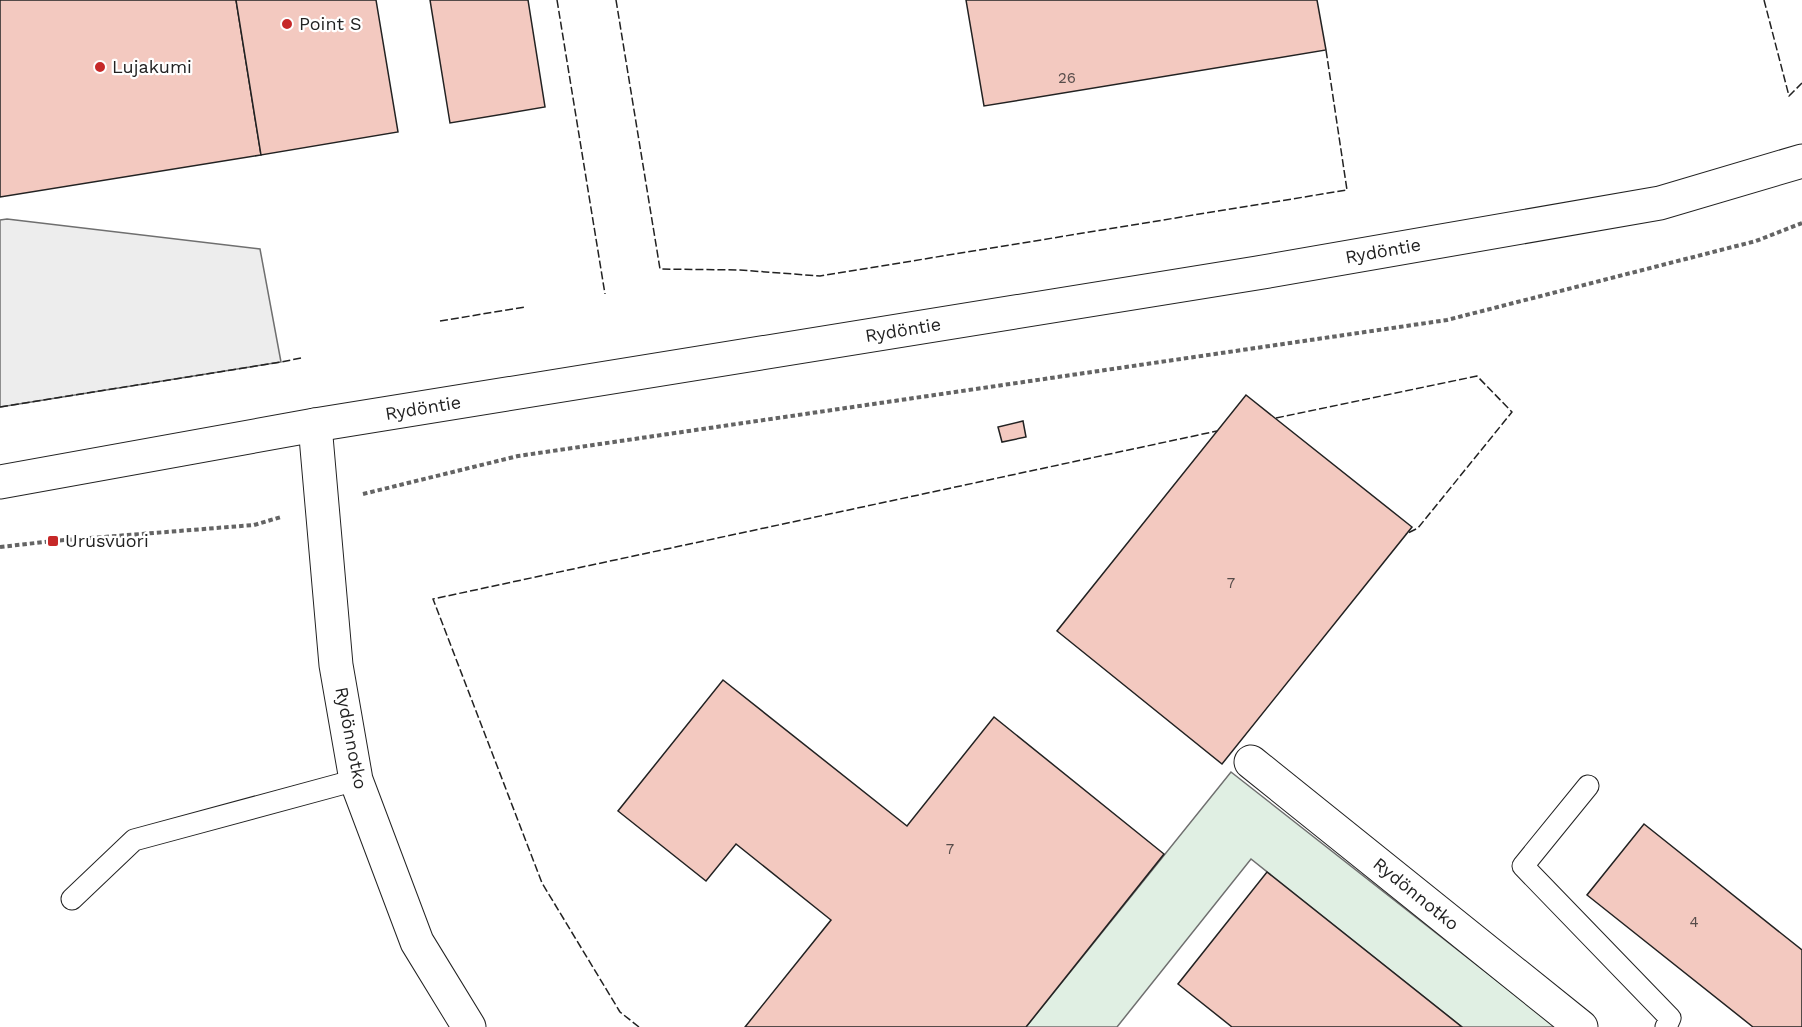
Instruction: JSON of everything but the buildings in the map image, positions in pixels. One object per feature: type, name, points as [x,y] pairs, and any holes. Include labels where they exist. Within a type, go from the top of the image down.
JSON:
[{"type":"street","name":"Rydöntie","points":[[0,482],[315,425],[1269,271],[1648,205],[1802,161]]},
{"type":"street","name":"Rydönnotko","points":[[315,425],[336,664],[356,780],[417,942],[469,1027]]},
{"type":"street","name":"Rydönnotko","points":[[1251,762],[1581,1027]]},
{"type":"lane","points":[[72,900],[134,840],[356,780]]},
{"type":"lane","points":[[1588,786],[1523,867],[1670,1018],[1666,1027]]},
{"type":"path","points":[[391,486],[518,456],[1447,320],[1756,241],[1802,223]]},
{"type":"path","points":[[0,547],[254,525]]},
{"type":"green space","points":[[1231,772],[1556,1027],[1462,1027],[1251,859],[1117,1027],[1026,1027]]},
{"type":"shaded area","points":[[0,220],[260,249],[281,362],[0,407]]},
{"type":"fence","points":[[557,0],[605,294]]},
{"type":"fence","points":[[616,0],[660,269],[740,270],[820,276],[1347,190],[1326,50]]},
{"type":"fence","points":[[1764,0],[1789,96],[1802,83]]},
{"type":"fence","points":[[440,321],[525,307]]},
{"type":"fence","points":[[0,407],[301,358]]},
{"type":"fence","points":[[1276,418],[1477,376],[1512,412],[1418,528],[1406,534]]},
{"type":"fence","points":[[639,1027],[620,1012],[542,883],[433,599],[1217,431]]},
{"type":"place","name":"Point S","points":[[287,24]]},
{"type":"place","name":"Lujakumi","points":[[100,67]]},
{"type":"place","name":"Urusvuori","points":[[53,541]]}]
